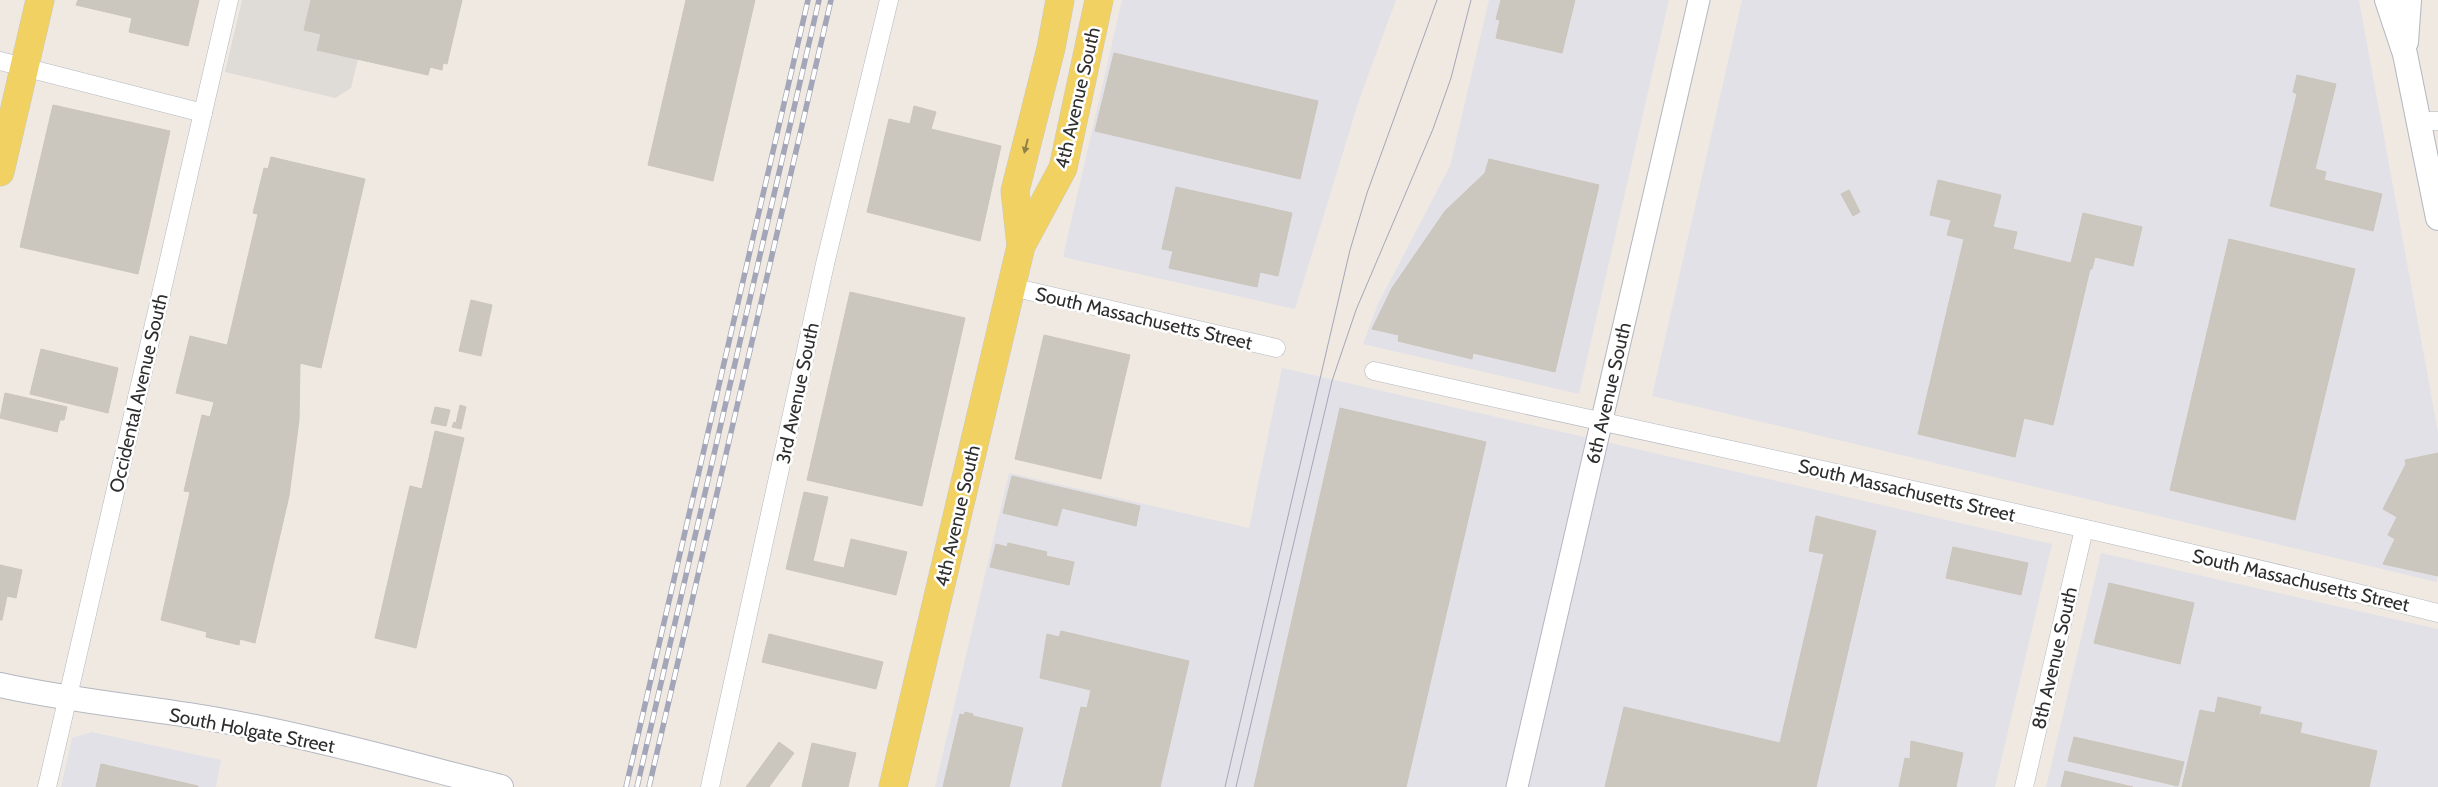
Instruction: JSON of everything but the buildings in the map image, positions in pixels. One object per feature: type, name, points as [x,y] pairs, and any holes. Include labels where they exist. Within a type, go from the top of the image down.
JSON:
[{"type":"main road","points":[[0,172],[12,64],[40,0]]},
{"type":"main road","points":[[1038,99],[1033,45],[1041,0]]},
{"type":"main road","name":"4th Avenue South","points":[[1021,246],[1014,191],[1038,99],[1060,0]]},
{"type":"main road","points":[[1021,246],[1038,198],[1046,165],[1080,0]]},
{"type":"main road","name":"4th Avenue South","points":[[894,787],[1021,246],[1063,168],[1099,0]]},
{"type":"main road","points":[[2387,0],[2428,121],[2438,218]]},
{"type":"main road","points":[[2405,54],[2409,0]]},
{"type":"main road","name":"South Holgate Street","points":[[0,686],[68,699],[214,719],[501,787]]},
{"type":"street","name":"Occidental Avenue South","points":[[48,787],[229,0]]},
{"type":"street","name":"3rd Avenue South","points":[[710,787],[823,274],[889,0]]},
{"type":"street","name":"6th Avenue South","points":[[1517,787],[1699,0]]},
{"type":"street","points":[[12,64],[203,113]]},
{"type":"street","name":"South Massachusetts Street","points":[[1012,287],[1276,348]]},
{"type":"street","name":"South Massachusetts Street","points":[[1374,371],[2084,529],[2438,613]]},
{"type":"street","name":"8th Avenue South","points":[[2024,787],[2084,529]]},
{"type":"shaded area","points":[[242,0],[311,0],[304,30],[321,34],[317,49],[358,59],[351,88],[335,98],[225,72]]},
{"type":"shaded area","points":[[1122,0],[1396,0],[1360,97],[1295,309],[1063,257]]},
{"type":"shaded area","points":[[1489,0],[1669,0],[1579,394],[1363,344],[1378,304],[1450,166]]},
{"type":"shaded area","points":[[1742,0],[2359,0],[2438,432],[2437,582],[1652,396]]},
{"type":"shaded area","points":[[1282,368],[2052,544],[1995,787],[935,787],[1009,473],[1249,528]]},
{"type":"shaded area","points":[[2101,553],[2438,629],[2438,787],[2046,787]]},
{"type":"shaded area","points":[[92,732],[221,760],[216,787],[61,787],[72,738]]},
{"type":"tram line","points":[[1225,787],[1350,250],[1367,193],[1437,0]]},
{"type":"tram line","points":[[1236,787],[1332,381],[1356,310],[1433,129],[1451,78],[1471,0]]},
{"type":"railway","points":[[626,787],[808,0]]},
{"type":"railway","points":[[637,787],[819,0]]},
{"type":"railway","points":[[649,787],[831,0]]}]
